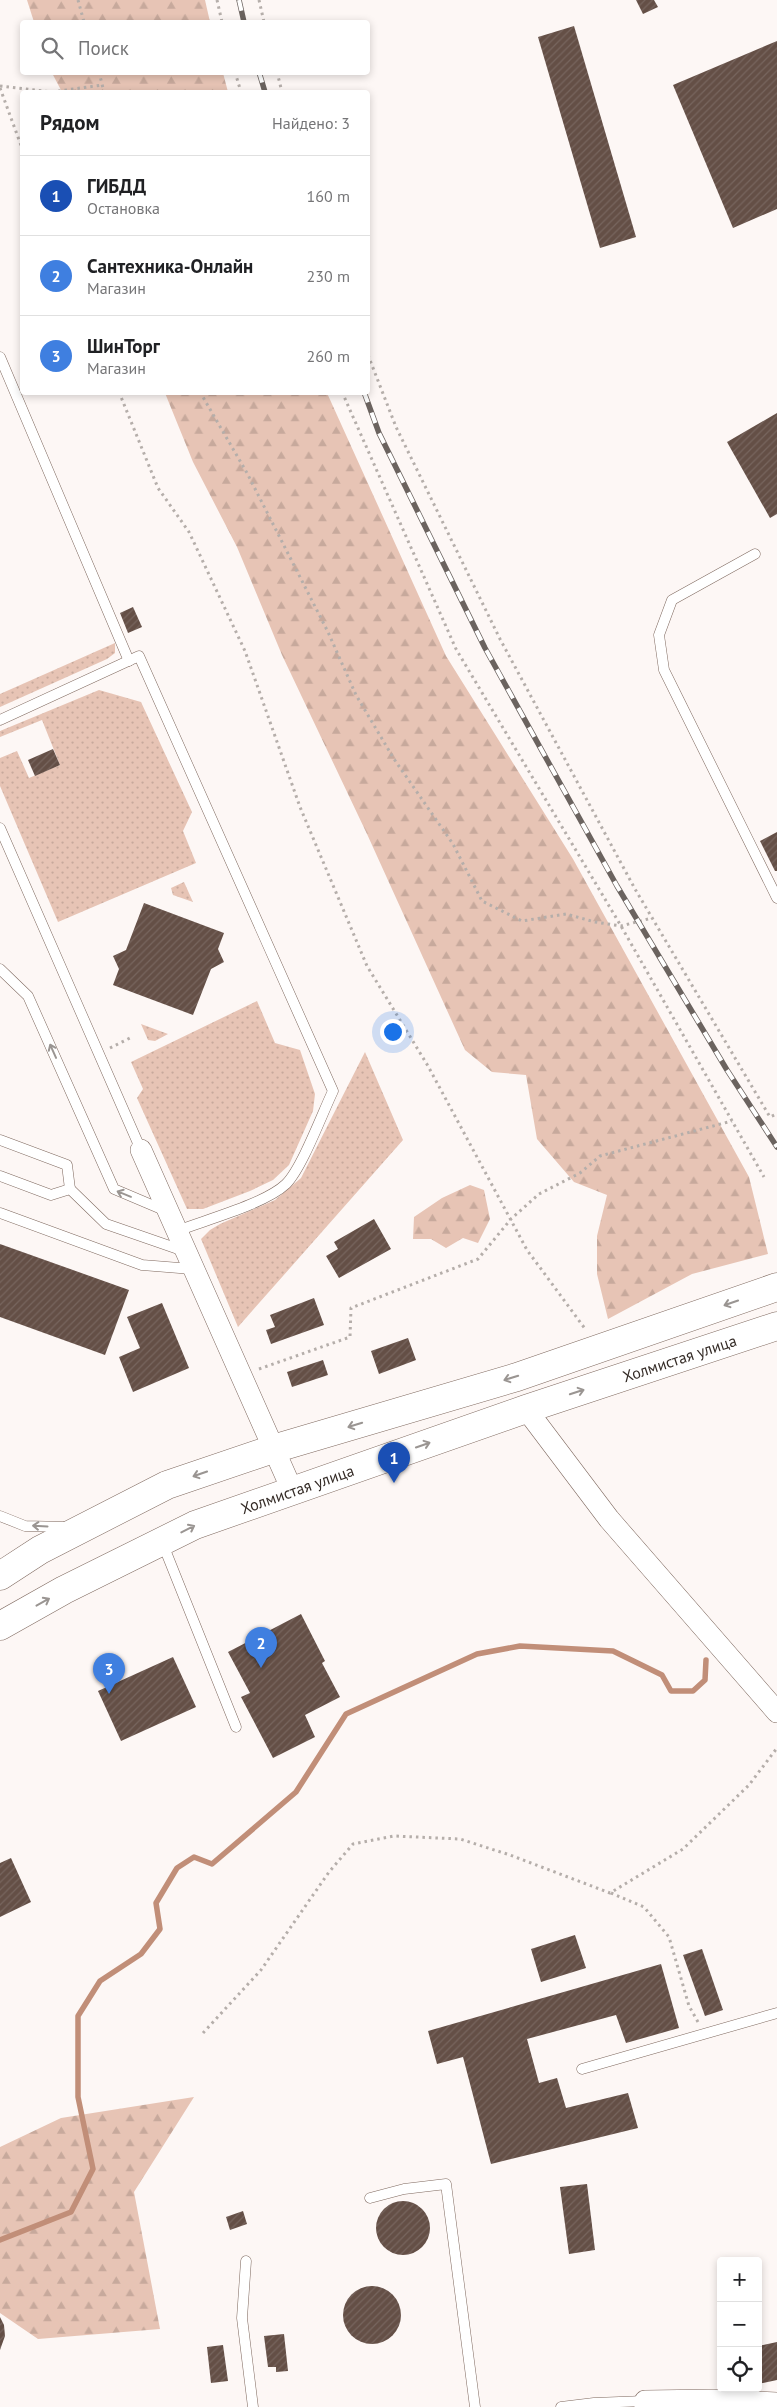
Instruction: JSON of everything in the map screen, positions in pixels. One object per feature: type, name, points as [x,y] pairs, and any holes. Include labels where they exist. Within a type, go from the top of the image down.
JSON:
[{"type":"highway","name":"Холмистая улица","points":[[0,1576],[40,1550],[167,1485],[273,1450],[517,1376],[777,1287]]},
{"type":"highway","name":"Холмистая улица","points":[[0,1626],[64,1590],[195,1525],[526,1409],[777,1326]]},
{"type":"street","points":[[142,1150],[240,1376],[292,1490]]},
{"type":"street","points":[[526,1409],[609,1519],[777,1712]]},
{"type":"street","points":[[645,2404],[713,2400],[777,2403]]},
{"type":"lane","points":[[0,357],[129,661]]},
{"type":"lane","points":[[755,554],[672,600],[659,635],[664,670],[777,898]]},
{"type":"lane","points":[[0,720],[139,656],[333,1091],[296,1168],[286,1183],[267,1197],[173,1221],[114,1189],[28,996],[0,969]]},
{"type":"lane","points":[[0,828],[142,1150]]},
{"type":"lane","points":[[0,1140],[67,1165],[70,1189],[106,1224],[189,1260]]},
{"type":"lane","points":[[0,1176],[51,1195],[70,1189]]},
{"type":"lane","points":[[0,1213],[142,1265],[189,1260]]},
{"type":"lane","points":[[0,1516],[25,1526],[82,1528]]},
{"type":"lane","points":[[162,1542],[236,1727]]},
{"type":"lane","points":[[582,2069],[777,2013]]},
{"type":"lane","points":[[370,2198],[404,2189],[446,2184],[475,2407]]},
{"type":"lane","points":[[246,2261],[242,2318],[253,2407]]},
{"type":"lane","points":[[561,2407],[594,2403],[645,2404]]},
{"type":"path","points":[[78,0],[83,20]]},
{"type":"path","points":[[217,0],[222,20]]},
{"type":"path","points":[[259,0],[264,20]]},
{"type":"path","points":[[100,75],[103,90]]},
{"type":"path","points":[[236,75],[240,90]]},
{"type":"path","points":[[278,75],[282,90]]},
{"type":"path","points":[[66,90],[102,85]]},
{"type":"path","points":[[20,142],[0,87],[31,90]]},
{"type":"path","points":[[370,360],[396,427],[500,639],[652,918],[770,1116],[777,1114]]},
{"type":"path","points":[[120,395],[158,488],[189,532],[245,651],[300,807],[366,966],[428,1066],[527,1250],[600,1349]]},
{"type":"path","points":[[202,395],[247,472],[328,632],[356,695],[394,759],[453,844],[482,901],[522,921],[566,914],[595,922],[621,926],[652,918]]},
{"type":"path","points":[[343,395],[456,649],[621,926],[764,1178]]},
{"type":"path","points":[[240,1376],[350,1337],[351,1308],[478,1259],[511,1219],[539,1194],[580,1174],[600,1156],[732,1121]]},
{"type":"path","points":[[610,1892],[683,1848],[749,1786],[777,1748]]},
{"type":"path","points":[[203,2033],[261,1970],[329,1872],[353,1844],[394,1836],[460,1839],[510,1855],[610,1892],[644,1907],[670,1937],[690,2006],[705,2034]]},
{"type":"green space","points":[[27,0],[205,0],[210,20],[33,20]]},
{"type":"green space","points":[[53,75],[224,75],[227,90],[61,90]]},
{"type":"green space","points":[[166,395],[328,395],[446,656],[573,859],[749,1177],[768,1254],[692,1274],[608,1319],[597,1274],[597,1236],[607,1195],[574,1182],[537,1139],[526,1075],[492,1072],[465,1050],[367,834],[282,655],[237,547],[193,462]]},
{"type":"green space","points":[[115,643],[115,653],[107,659],[0,707],[0,694]]},
{"type":"green space","points":[[99,690],[141,702],[192,812],[183,831],[196,863],[58,922],[0,786],[0,758],[17,751],[29,778],[60,765],[42,720],[0,737],[0,731]]},
{"type":"green space","points":[[184,882],[193,902],[173,895],[171,888]]},
{"type":"green space","points":[[257,1001],[275,1043],[300,1050],[315,1094],[313,1111],[289,1165],[273,1180],[203,1209],[187,1209],[137,1098],[143,1089],[131,1062]]},
{"type":"green space","points":[[141,1024],[168,1034],[155,1041],[148,1040]]},
{"type":"green space","points":[[365,1052],[403,1140],[238,1327],[201,1239],[220,1224],[275,1200],[301,1178]]},
{"type":"green space","points":[[470,1185],[484,1190],[490,1219],[478,1243],[463,1238],[446,1248],[431,1239],[413,1239],[414,1217],[442,1198]]},
{"type":"green space","points":[[194,2097],[134,2192],[160,2329],[38,2339],[0,2313],[0,2147],[61,2118]]},
{"type":"building","points":[[636,0],[654,0],[658,7],[643,14]]},
{"type":"building","points":[[574,26],[636,237],[600,248],[538,37]]},
{"type":"building","points":[[777,41],[777,209],[733,228],[673,85]]},
{"type":"building","points":[[777,413],[777,514],[770,518],[727,442]]},
{"type":"building","points":[[133,607],[142,627],[128,633],[120,613]]},
{"type":"building","points":[[53,749],[60,765],[35,776],[28,760]]},
{"type":"building","points":[[777,832],[777,871],[775,871],[760,841]]},
{"type":"building","points":[[144,903],[224,933],[218,949],[224,962],[211,969],[193,1015],[113,985],[119,969],[113,956],[126,950]]},
{"type":"building","points":[[374,1219],[391,1249],[339,1278],[326,1256],[338,1249],[334,1242]]},
{"type":"building","points":[[0,1244],[129,1290],[105,1355],[0,1317]]},
{"type":"building","points":[[314,1298],[324,1325],[271,1344],[266,1330],[275,1327],[270,1315]]},
{"type":"building","points":[[162,1303],[189,1368],[133,1392],[119,1357],[140,1348],[127,1317]]},
{"type":"building","points":[[408,1338],[416,1360],[379,1374],[371,1351]]},
{"type":"building","points":[[323,1360],[328,1375],[292,1387],[287,1372]]},
{"type":"building","points":[[301,1614],[325,1661],[322,1663],[340,1697],[305,1715],[315,1737],[273,1758],[241,1697],[250,1693],[228,1652]]},
{"type":"building","points":[[173,1657],[196,1707],[121,1741],[98,1691]]},
{"type":"building","points":[[11,1858],[31,1902],[0,1917],[0,1863]]},
{"type":"building","points":[[575,1935],[586,1968],[541,1982],[531,1949]]},
{"type":"building","points":[[702,1949],[723,2010],[705,2016],[683,1955]]},
{"type":"building","points":[[661,1964],[679,2028],[626,2043],[616,2015],[527,2039],[539,2083],[557,2078],[566,2108],[628,2093],[638,2128],[491,2164],[463,2057],[437,2064],[428,2031]]},
{"type":"building","points":[[587,2184],[595,2250],[569,2254],[560,2187]]},
{"type":"building","points":[[403,2201],[413,2203],[422,2209],[428,2218],[430,2228],[428,2238],[422,2247],[413,2253],[403,2255],[393,2253],[384,2247],[378,2238],[376,2228],[378,2218],[384,2209],[393,2203]]},
{"type":"building","points":[[243,2211],[247,2224],[230,2230],[226,2217]]},
{"type":"building","points":[[372,2286],[383,2288],[396,2299],[401,2315],[399,2326],[388,2339],[372,2344],[361,2342],[348,2331],[343,2315],[345,2304],[356,2291]]},
{"type":"building","points":[[0,2317],[4,2325],[5,2336],[0,2350]]},
{"type":"building","points":[[284,2334],[288,2371],[276,2372],[276,2367],[268,2367],[264,2336]]},
{"type":"building","points":[[777,2342],[777,2380],[762,2383],[762,2347],[762,2345]]},
{"type":"building","points":[[223,2345],[228,2381],[211,2383],[207,2347]]},
{"type":"waterway","points":[[0,2240],[71,2212],[93,2169],[78,2097],[78,2016],[100,1981],[141,1954],[160,1929],[156,1903],[177,1868],[194,1857],[212,1864],[296,1792],[346,1714],[477,1654],[520,1646],[613,1651],[662,1675],[671,1691],[693,1691],[705,1680],[706,1660]]},
{"type":"railway","points":[[239,0],[244,20]]},
{"type":"railway","points":[[260,75],[264,90]]},
{"type":"railway","points":[[365,395],[379,433],[485,648],[617,886],[727,1070],[777,1147]]},
{"type":"place","name":"ГИБДД","points":[[394,1483]]},
{"type":"place","name":"Сантехника-Онлайн","points":[[261,1668]]},
{"type":"place","name":"ШинТорг","points":[[109,1694]]}]
